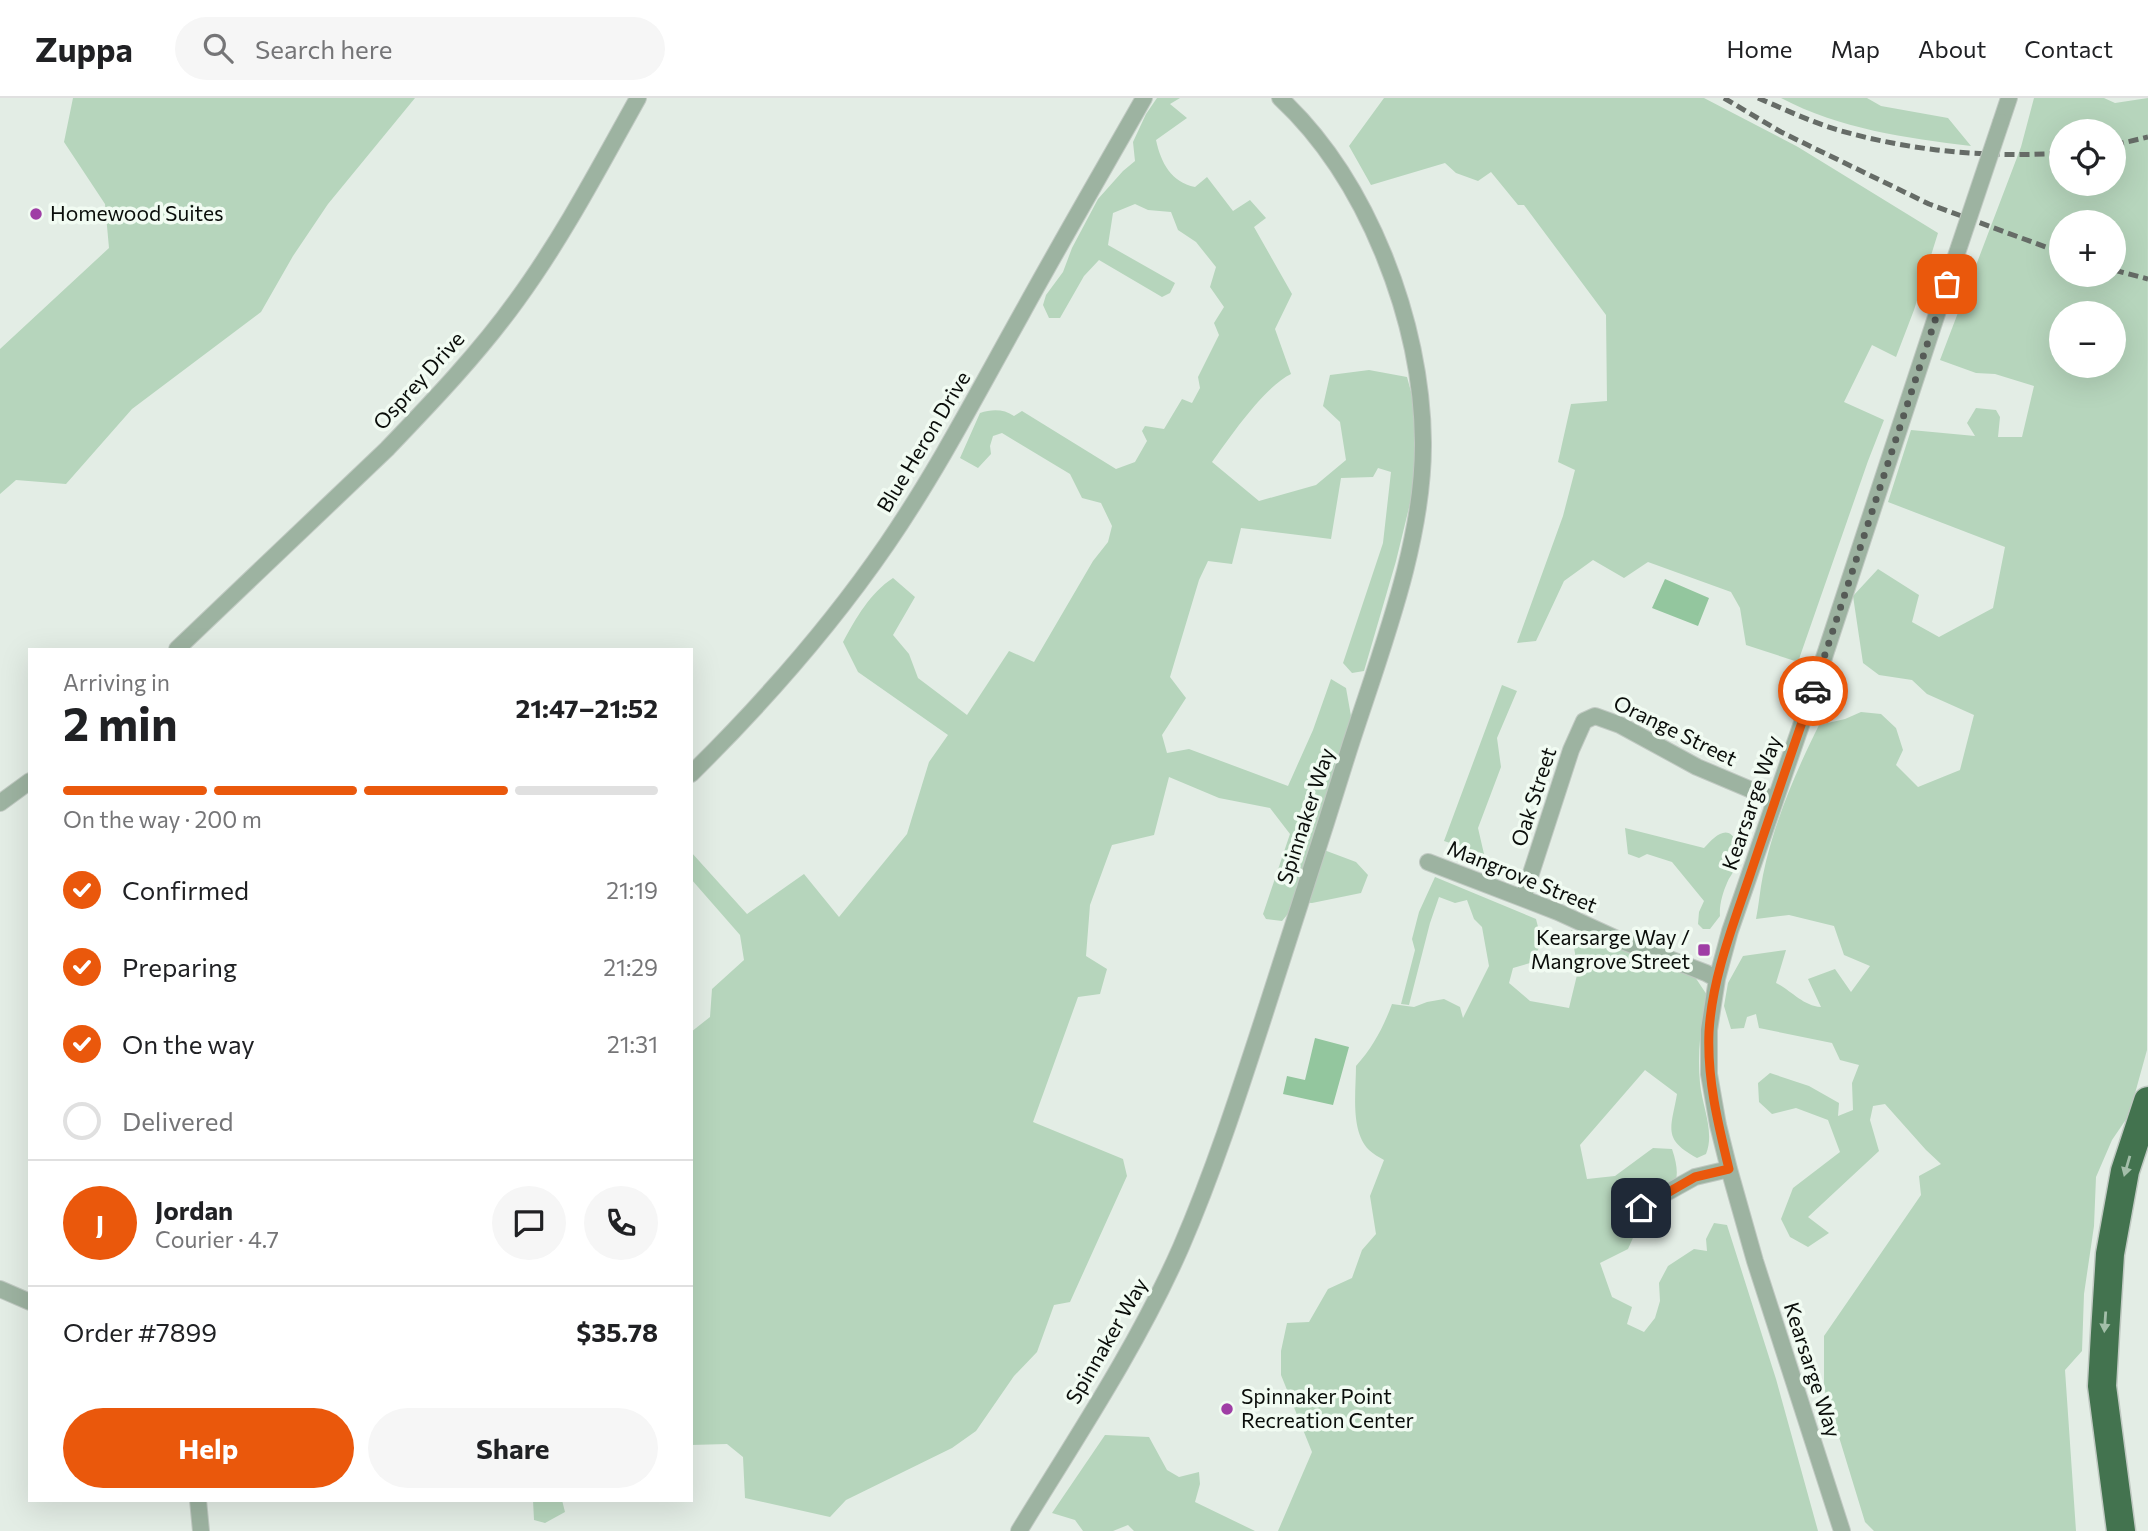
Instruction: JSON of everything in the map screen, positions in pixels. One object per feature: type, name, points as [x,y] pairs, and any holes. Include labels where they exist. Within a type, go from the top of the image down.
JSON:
[{"type":"highway","points":[[2121,1531],[2102,1386],[2105,1333],[2110,1254],[2125,1171],[2148,1101]]},
{"type":"street","name":"Osprey Drive","points":[[178,648],[387,449],[500,322],[518,299],[570,217],[638,98]]},
{"type":"street","name":"Blue Heron Drive","points":[[693,772],[754,711],[833,618],[888,544],[959,427],[1144,98]]},
{"type":"street","name":"Spinnaker Way","points":[[1019,1531],[1144,1323],[1182,1245],[1215,1163],[1397,600],[1419,508],[1423,424],[1415,365],[1395,286],[1361,205],[1332,156],[1280,98]]},
{"type":"street","name":"Kearsarge Way","points":[[1842,1531],[1755,1261],[1729,1169],[1709,1074],[1709,1030],[1717,979],[1730,932],[1814,688],[2009,98]]},
{"type":"street","name":"Orange Street","points":[[1595,716],[1620,725],[1697,767],[1775,800]]},
{"type":"street","name":"Oak Street","points":[[1523,898],[1566,781],[1578,731],[1584,721],[1595,716]]},
{"type":"street","points":[[0,803],[28,782]]},
{"type":"street","name":"Mangrove Street","points":[[1428,862],[1523,898],[1717,979]]},
{"type":"street","points":[[1641,1208],[1695,1177],[1729,1169]]},
{"type":"street","points":[[0,1289],[28,1300]]},
{"type":"street","points":[[198,1502],[201,1531]]},
{"type":"shaded area","points":[[73,98],[415,98],[328,204],[293,256],[261,312],[132,409],[66,484],[16,480],[0,494],[0,349],[109,248],[105,204],[64,142]]},
{"type":"shaded area","points":[[1157,98],[1180,98],[1170,104],[1187,118],[1156,140],[1168,170],[1179,181],[1195,187],[1207,177],[1233,211],[1250,200],[1266,218],[1254,227],[1292,294],[1275,329],[1291,374],[1259,401],[1212,462],[1259,501],[1316,485],[1346,460],[1340,422],[1323,406],[1330,375],[1369,370],[1407,377],[1416,423],[1415,483],[1364,671],[1352,673],[1343,663],[1383,543],[1391,472],[1378,468],[1373,477],[1341,478],[1331,539],[1241,528],[1232,564],[1208,561],[1199,580],[1170,677],[1186,698],[1162,735],[1167,753],[1189,749],[1288,786],[1313,730],[1331,679],[1346,688],[1351,716],[1316,847],[1356,862],[1368,875],[1361,893],[1312,903],[1298,902],[1282,921],[1266,919],[1263,914],[1290,834],[1270,808],[1219,798],[1169,777],[1154,835],[1112,845],[1090,905],[1086,956],[1107,969],[1100,994],[1078,997],[1033,1122],[1123,1159],[1127,1176],[1070,1302],[1054,1305],[1037,1352],[1014,1376],[976,1431],[952,1448],[846,1500],[830,1517],[745,1498],[743,1457],[727,1444],[693,1445],[693,1030],[710,1017],[712,989],[744,960],[740,935],[693,881],[693,854],[747,914],[804,874],[839,917],[907,834],[929,762],[948,735],[858,672],[843,642],[858,615],[893,578],[915,597],[893,635],[909,654],[918,678],[967,715],[1009,651],[1034,662],[1093,561],[1108,542],[1112,526],[1101,503],[1082,498],[1070,474],[1002,433],[993,436],[991,454],[978,468],[960,458],[980,413],[998,410],[1014,416],[1022,411],[1116,469],[1135,462],[1147,441],[1142,431],[1145,426],[1164,429],[1182,399],[1192,403],[1200,388],[1198,377],[1219,335],[1214,323],[1224,307],[1210,287],[1216,267],[1196,242],[1178,230],[1171,212],[1148,210],[1135,204],[1113,213],[1108,245],[1175,283],[1170,293],[1162,297],[1099,260],[1084,276],[1060,318],[1049,318],[1043,305],[1046,295],[1063,272],[1072,248],[1098,199],[1135,161],[1133,142]]},
{"type":"shaded area","points":[[1384,98],[1704,98],[1798,147],[1938,233],[1896,357],[1872,345],[1844,402],[1884,420],[1798,662],[1746,645],[1740,608],[1731,592],[1648,562],[1624,578],[1593,560],[1564,581],[1536,641],[1517,643],[1563,516],[1575,470],[1558,462],[1571,404],[1607,401],[1606,315],[1524,205],[1518,205],[1491,172],[1478,181],[1456,173],[1445,163],[1371,185],[1349,146]]},
{"type":"shaded area","points":[[1781,98],[1867,98],[1881,106],[1948,118],[1971,146],[1850,125],[1803,109]]},
{"type":"shaded area","points":[[2034,98],[2104,98],[2115,103],[2148,98],[2147,1050],[2129,1115],[2112,1140],[2096,1177],[2094,1226],[2084,1294],[2082,1351],[2065,1370],[2076,1531],[1874,1531],[1865,1522],[1824,1388],[1824,1336],[1921,1195],[1919,1176],[1941,1164],[1885,1104],[1873,1106],[1870,1120],[1879,1151],[1808,1217],[1829,1233],[1808,1247],[1790,1237],[1781,1219],[1793,1188],[1840,1152],[1828,1120],[1796,1108],[1772,1114],[1759,1102],[1758,1083],[1770,1073],[1809,1086],[1839,1103],[1838,1116],[1853,1110],[1852,1083],[1859,1065],[1840,1060],[1832,1043],[1759,1028],[1756,1014],[1747,1017],[1744,1028],[1731,1029],[1724,1006],[1728,983],[1743,956],[1786,950],[1776,983],[1803,1001],[1821,1007],[1808,979],[1835,969],[1851,992],[1870,966],[1844,955],[1834,926],[1789,915],[1756,919],[1763,875],[1779,818],[1819,725],[1861,712],[1881,714],[1896,728],[1903,750],[1896,765],[1918,787],[1960,770],[1974,715],[1927,694],[1912,680],[1879,675],[1863,663],[1853,596],[1878,569],[1919,595],[1912,622],[1939,637],[1993,608],[2005,547],[1888,502],[1911,430],[1975,436],[1967,423],[1976,408],[1996,410],[2000,417],[1998,437],[2022,437],[2034,386],[1995,374],[1976,373],[1940,360],[2021,147]]},
{"type":"shaded area","points":[[1665,579],[1709,598],[1698,626],[1652,608]]},
{"type":"shaded area","points":[[1502,685],[1517,691],[1497,738],[1501,767],[1478,828],[1484,854],[1444,841]]},
{"type":"shaded area","points":[[1625,828],[1704,848],[1725,832],[1733,837],[1740,848],[1740,858],[1724,890],[1720,916],[1710,929],[1703,929],[1698,924],[1704,901],[1672,862],[1647,854],[1639,858],[1628,854]]},
{"type":"shaded area","points":[[1435,877],[1536,919],[1542,943],[1530,963],[1513,968],[1509,983],[1530,1001],[1569,1008],[1578,971],[1571,930],[1693,974],[1707,995],[1699,1061],[1701,1092],[1709,1128],[1706,1154],[1697,1158],[1678,1145],[1671,1125],[1677,1094],[1645,1070],[1580,1145],[1587,1179],[1615,1176],[1653,1148],[1672,1149],[1676,1163],[1677,1174],[1671,1190],[1636,1216],[1636,1231],[1628,1249],[1600,1263],[1612,1297],[1632,1307],[1627,1324],[1644,1332],[1655,1318],[1660,1301],[1659,1283],[1668,1266],[1694,1249],[1707,1251],[1706,1239],[1714,1223],[1727,1225],[1776,1379],[1818,1531],[1278,1531],[1312,1452],[1281,1375],[1281,1351],[1287,1323],[1309,1322],[1328,1289],[1352,1278],[1362,1250],[1376,1234],[1370,1196],[1384,1160],[1369,1150],[1359,1132],[1355,1110],[1356,1066],[1377,1037],[1392,1004],[1414,1007],[1444,999],[1460,1007],[1463,1018],[1489,966],[1482,927],[1474,919],[1467,900],[1455,903],[1439,897],[1409,1005],[1401,1004],[1415,950],[1412,939],[1419,912]]},
{"type":"shaded area","points":[[1315,1038],[1349,1047],[1333,1105],[1283,1094],[1287,1076],[1305,1080]]},
{"type":"shaded area","points":[[1105,1435],[1149,1437],[1167,1470],[1179,1477],[1199,1472],[1200,1484],[1195,1502],[1255,1531],[1134,1531],[1128,1525],[1113,1531],[1083,1531],[1075,1520],[1052,1513]]},
{"type":"shaded area","points":[[533,1502],[562,1502],[565,1512],[545,1523],[534,1520]]},
{"type":"railway","points":[[1724,98],[1781,132],[1929,204],[2049,248]]},
{"type":"railway","points":[[1758,98],[1828,127],[1893,143],[1977,153],[2049,153]]},
{"type":"railway","points":[[2126,142],[2148,137]]},
{"type":"railway","points":[[2126,273],[2148,279]]},
{"type":"way so far","points":[[1813,691],[1947,284]]},
{"type":"place","name":"Homewood Suites","points":[[36,214]]},
{"type":"place","name":"Kearsarge Way / Mangrove Street","points":[[1704,950]]},
{"type":"place","name":"Spinnaker Point Recreation Center","points":[[1227,1409]]},
{"type":"route","points":[[1641,1208],[1695,1177],[1729,1169],[1709,1074],[1709,1030],[1717,979],[1730,932],[1813,691]]}]
